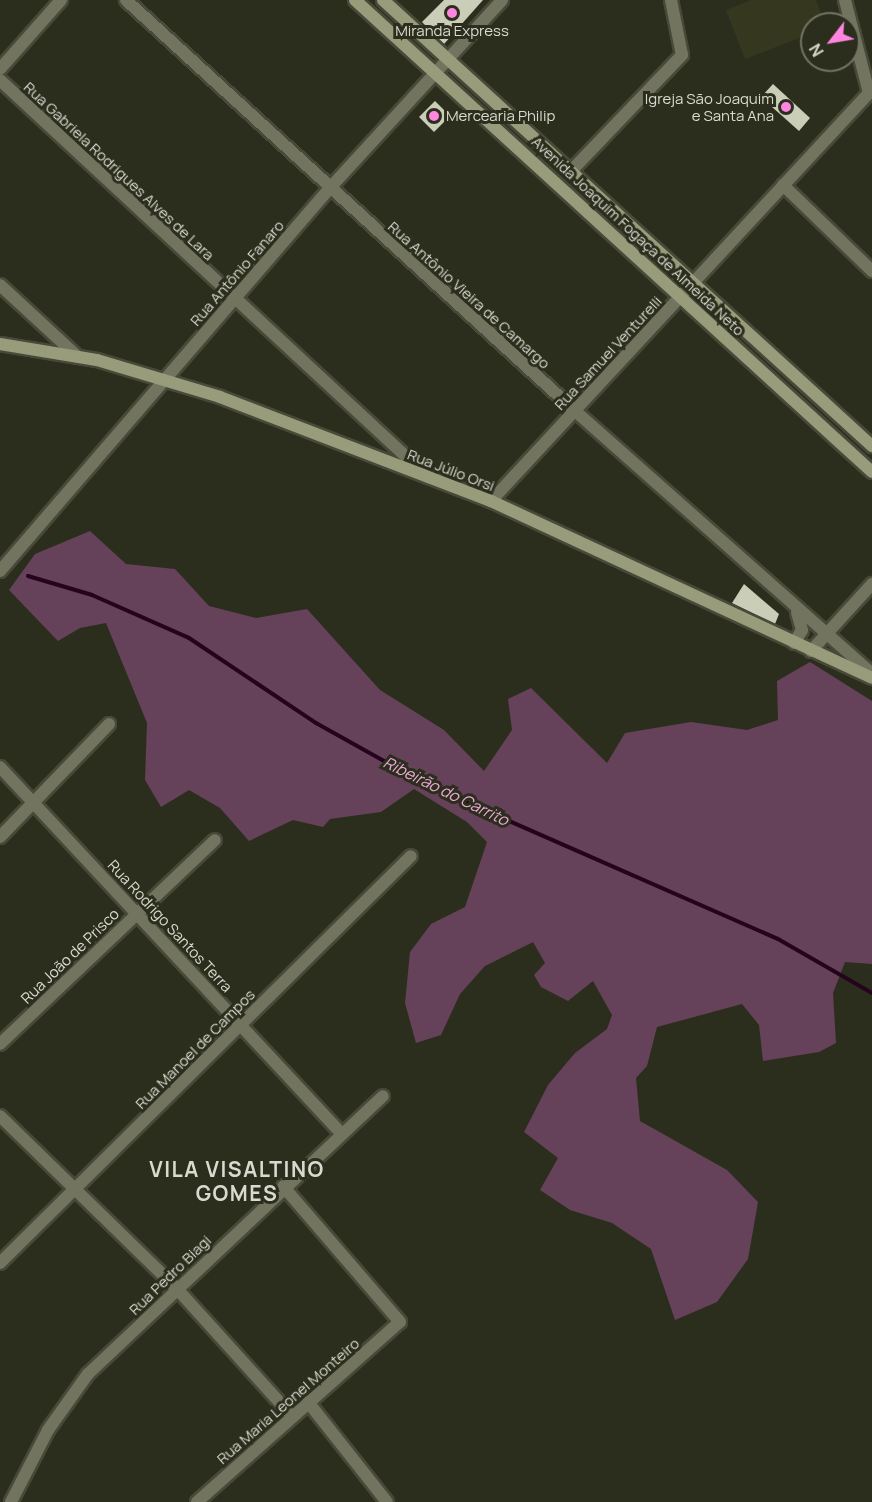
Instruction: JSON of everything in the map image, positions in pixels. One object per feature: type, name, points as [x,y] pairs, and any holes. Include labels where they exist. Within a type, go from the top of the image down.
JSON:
[{"type":"street","points":[[0,69],[61,0]]},
{"type":"street","name":"Rua Antônio Vieira de Camargo","points":[[126,0],[329,189],[795,610],[872,676]]},
{"type":"street","name":"Avenida Joaquim Fogaça de Almeida Neto","points":[[356,0],[438,71],[680,298],[872,472]]},
{"type":"street","name":"Avenida Joaquim Fogaça de Almeida Neto","points":[[383,0],[695,280],[872,446]]},
{"type":"street","name":"Rua Antônio Fanaro","points":[[0,571],[329,189],[502,0]]},
{"type":"street","points":[[573,169],[682,55],[671,0]]},
{"type":"street","name":"Rua Samuel Venturelli","points":[[491,501],[869,93],[845,0]]},
{"type":"street","name":"Rua Gabriela Rodrigues Alves de Lara","points":[[0,80],[430,478]]},
{"type":"street","points":[[783,185],[872,271]]},
{"type":"street","points":[[0,285],[78,357]]},
{"type":"street","name":"Rua Júlio Orsi","points":[[0,344],[78,357],[165,380],[491,501],[811,651],[872,676]]},
{"type":"street","points":[[811,651],[872,584]]},
{"type":"street","points":[[794,643],[803,625],[795,610]]},
{"type":"street","points":[[0,837],[109,724]]},
{"type":"street","name":"Rua Rodrigo Santos Terra","points":[[0,767],[242,1024],[341,1133]]},
{"type":"street","name":"Rua João de Prisco","points":[[0,1044],[215,840]]},
{"type":"street","name":"Rua Manoel de Campos","points":[[0,1263],[411,856]]},
{"type":"street","name":"Rua Pedro Biagi","points":[[11,1502],[67,1399],[283,1186],[383,1096]]},
{"type":"street","points":[[0,1116],[76,1187],[178,1290],[292,1416]]},
{"type":"street","name":"Rua Maria Leonel Monteiro","points":[[197,1502],[400,1322],[283,1186]]},
{"type":"street","points":[[308,1402],[387,1502]]},
{"type":"shaded area","points":[[751,0],[816,0],[820,12],[800,12],[800,38],[745,59],[726,10]]},
{"type":"shaded area","points":[[90,531],[126,564],[175,569],[209,606],[256,618],[307,609],[380,690],[444,730],[484,771],[512,730],[508,699],[531,688],[607,763],[625,733],[691,722],[747,730],[778,720],[777,681],[810,662],[872,701],[872,964],[845,962],[833,993],[836,1043],[819,1052],[763,1061],[759,1025],[742,1004],[657,1027],[647,1066],[636,1078],[640,1121],[727,1170],[758,1202],[748,1259],[717,1302],[675,1320],[651,1249],[612,1223],[570,1210],[540,1190],[558,1158],[524,1132],[548,1085],[575,1053],[607,1029],[612,1015],[593,981],[568,1001],[541,987],[534,975],[545,963],[533,942],[485,966],[460,994],[441,1035],[416,1043],[405,1003],[410,952],[431,924],[465,907],[487,842],[467,822],[414,789],[381,812],[330,819],[323,827],[293,820],[249,841],[220,808],[189,790],[161,807],[145,780],[147,723],[106,623],[80,628],[58,641],[9,590],[35,554]]},
{"type":"building","name":"Miranda Express","points":[[444,0],[483,0],[444,44],[422,22]]},
{"type":"building","name":"Igreja São Joaquim e Santa Ana","points":[[773,84],[810,118],[799,131],[761,97]]},
{"type":"building","name":"Mercearia Philip","points":[[435,101],[450,116],[434,132],[419,117]]},
{"type":"building","points":[[744,584],[779,614],[775,624],[732,603]]},
{"type":"waterway","name":"Ribeirão do Carrito","points":[[28,576],[92,595],[189,638],[316,723],[427,785],[778,939],[872,993]]},
{"type":"place","name":"Miranda Express","points":[[452,13]]},
{"type":"place","name":"Igreja São Joaquim e Santa Ana","points":[[786,107]]},
{"type":"place","name":"Mercearia Philip","points":[[434,116]]},
{"type":"district","name":"VILA VISALTINO GOMES","points":[[237,1181]]}]
